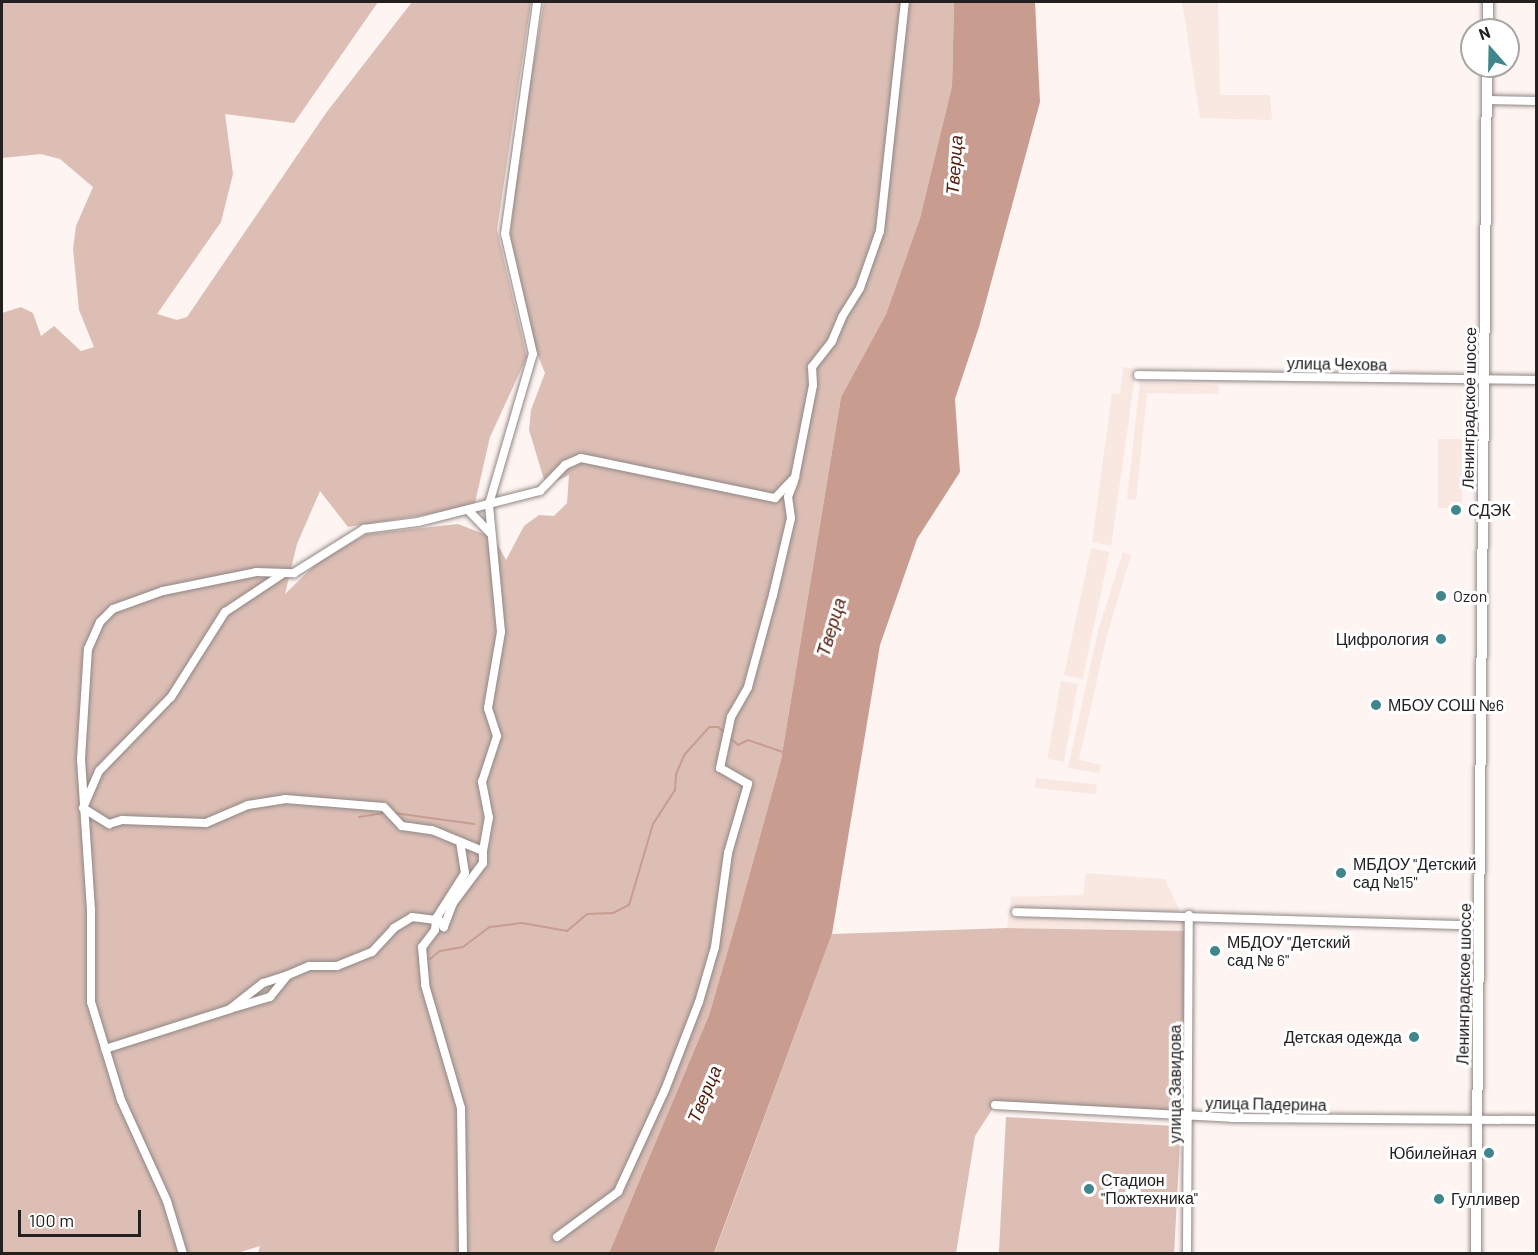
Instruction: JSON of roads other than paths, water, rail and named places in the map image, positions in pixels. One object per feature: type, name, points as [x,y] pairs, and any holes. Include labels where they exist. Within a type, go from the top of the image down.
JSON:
[{"type":"main road","points":[[1488,2],[1488,18]]},
{"type":"main road","name":"Ленинградское шоссе","points":[[1476,1254],[1487,78]]},
{"type":"street","points":[[230,1009],[263,983],[309,966],[337,966],[372,952],[394,928],[412,917],[436,920],[444,927],[453,903],[483,863],[489,818],[482,782],[497,736],[488,708],[501,632],[489,504],[533,354],[505,234],[537,2]]},
{"type":"street","points":[[557,1237],[618,1192],[665,1090],[699,1002],[715,947],[728,854],[748,784],[720,768],[731,717],[748,687],[791,518],[788,497],[795,477],[813,385],[812,367],[832,341],[842,316],[860,288],[879,231],[905,2]]},
{"type":"street","points":[[1487,100],[1536,101]]},
{"type":"street","name":"улица Чехова","points":[[1138,375],[1536,380]]},
{"type":"street","points":[[183,1254],[168,1201],[122,1100],[91,1002],[91,909],[81,759],[90,644],[100,622],[113,609],[162,591],[255,572],[294,573],[364,529],[418,522],[540,491],[565,465],[581,458],[775,498],[795,477]]},
{"type":"street","points":[[468,510],[491,534]]},
{"type":"street","points":[[83,808],[99,771],[171,698],[225,612],[282,574]]},
{"type":"street","points":[[83,808],[109,824],[122,820],[206,823],[270,801],[323,799],[384,807],[402,826],[432,830],[483,851]]},
{"type":"street","points":[[460,842],[465,873],[448,894],[436,920],[435,930],[422,947],[425,985],[461,1108],[463,1254]]},
{"type":"street","points":[[1016,912],[1189,915],[1479,926]]},
{"type":"street","name":"улица Завидова","points":[[1187,1254],[1189,915]]},
{"type":"street","points":[[105,1048],[270,997],[288,975]]},
{"type":"street","name":"улица Падерина","points":[[995,1105],[1188,1116],[1536,1120]]},
{"type":"water","name":"Тверца","points":[[954,2],[1035,2],[1040,102],[979,327],[955,399],[960,472],[917,539],[880,645],[832,934],[714,1253],[609,1253],[709,1015],[781,760],[841,397],[886,314],[920,218],[952,86]]},
{"type":"waterway","points":[[430,959],[440,951],[463,947],[490,927],[522,923],[567,931],[587,914],[613,913],[629,905],[653,824],[675,790],[676,774],[685,754],[709,727],[718,727],[738,745],[748,740],[782,752]]},
{"type":"waterway","points":[[359,817],[384,813]]},
{"type":"waterway","points":[[394,813],[474,824]]},
{"type":"place","name":"СДЭК","points":[[1456,510]]},
{"type":"place","name":"Ozon","points":[[1441,596]]},
{"type":"place","name":"Цифрология","points":[[1441,639]]},
{"type":"place","name":"МБОУ СОШ №6","points":[[1376,705]]},
{"type":"place","name":"МБДОУ \"Детский сад №15\"","points":[[1341,873]]},
{"type":"place","name":"МБДОУ \"Детский сад № 6\"","points":[[1215,951]]},
{"type":"place","name":"Детская одежда","points":[[1414,1037]]},
{"type":"place","name":"Юбилейная","points":[[1489,1153]]},
{"type":"place","name":"Стадион \"Пожтехника\"","points":[[1089,1189]]},
{"type":"place","name":"Гулливер","points":[[1439,1199]]}]
